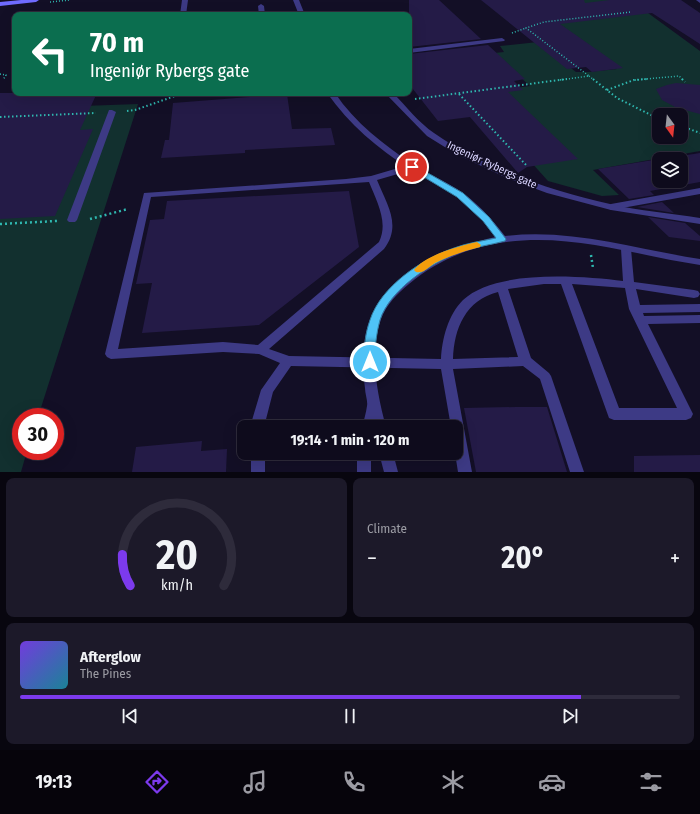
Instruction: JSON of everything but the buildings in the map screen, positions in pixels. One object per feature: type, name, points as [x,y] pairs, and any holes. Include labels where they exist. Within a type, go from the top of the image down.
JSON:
[{"type":"main road","points":[[0,4],[36,0]]},
{"type":"street","points":[[183,12],[185,0]]},
{"type":"street","points":[[296,0],[301,12]]},
{"type":"street","points":[[261,6],[262,12]]},
{"type":"street","points":[[412,51],[502,40]]},
{"type":"street","points":[[333,96],[367,134],[412,167],[460,195],[493,226],[502,239]]},
{"type":"street","name":"Ingeniør Rybergs gate","points":[[391,96],[430,134],[459,152],[510,176],[550,191],[611,207],[700,221]]},
{"type":"street","points":[[72,220],[112,112]]},
{"type":"street","points":[[412,167],[372,179],[300,186],[147,196],[111,354],[223,347],[260,350],[288,361],[447,364],[526,361]]},
{"type":"street","points":[[260,350],[380,247],[387,236],[389,229],[388,221],[372,179]]},
{"type":"street","name":"Ingeniør Rybergs gate","points":[[611,207],[700,191]]},
{"type":"street","points":[[377,420],[373,406],[370,362],[370,340],[375,318],[389,295],[431,261],[458,250],[502,239],[532,237],[560,238],[700,262]]},
{"type":"street","points":[[565,280],[614,414],[686,414],[635,309],[629,284],[626,249]]},
{"type":"street","points":[[465,472],[447,364],[451,332],[458,313],[469,302],[482,293],[519,283],[565,280],[629,284],[694,294]]},
{"type":"street","points":[[502,287],[526,361],[545,376],[576,472]]},
{"type":"street","points":[[635,309],[700,308]]},
{"type":"street","points":[[641,320],[700,319]]},
{"type":"street","points":[[258,420],[260,409],[267,390],[288,361]]},
{"type":"street","points":[[370,420],[373,406]]},
{"type":"street","points":[[258,460],[258,472]]},
{"type":"street","points":[[364,460],[364,472]]},
{"type":"street","points":[[388,460],[391,472]]},
{"type":"path","points":[[631,12],[544,22],[526,28],[617,98],[652,116]]},
{"type":"path","points":[[0,74],[6,75],[4,80]]},
{"type":"path","points":[[396,102],[589,76]]},
{"type":"path","points":[[607,90],[634,80],[679,76],[686,82]]},
{"type":"path","points":[[458,94],[528,168]]},
{"type":"path","points":[[688,129],[700,133]]},
{"type":"path","points":[[589,243],[596,282]]},
{"type":"green space","points":[[528,0],[623,0],[628,4],[648,13],[700,51],[700,151],[688,153],[652,152],[652,160],[593,170],[619,195],[602,196],[548,181],[470,94],[530,86],[507,65],[412,62],[504,52],[500,46],[538,42],[576,72],[617,69]]},
{"type":"green space","points":[[138,104],[41,408],[12,408],[12,460],[24,460],[21,472],[0,472],[0,109]]},
{"type":"slow traffic","points":[[419,270],[431,261],[458,250],[477,245]]},
{"type":"route","points":[[370,362],[370,340],[375,318],[389,295],[431,261],[458,250],[502,239],[493,226],[460,195],[412,167]]}]
